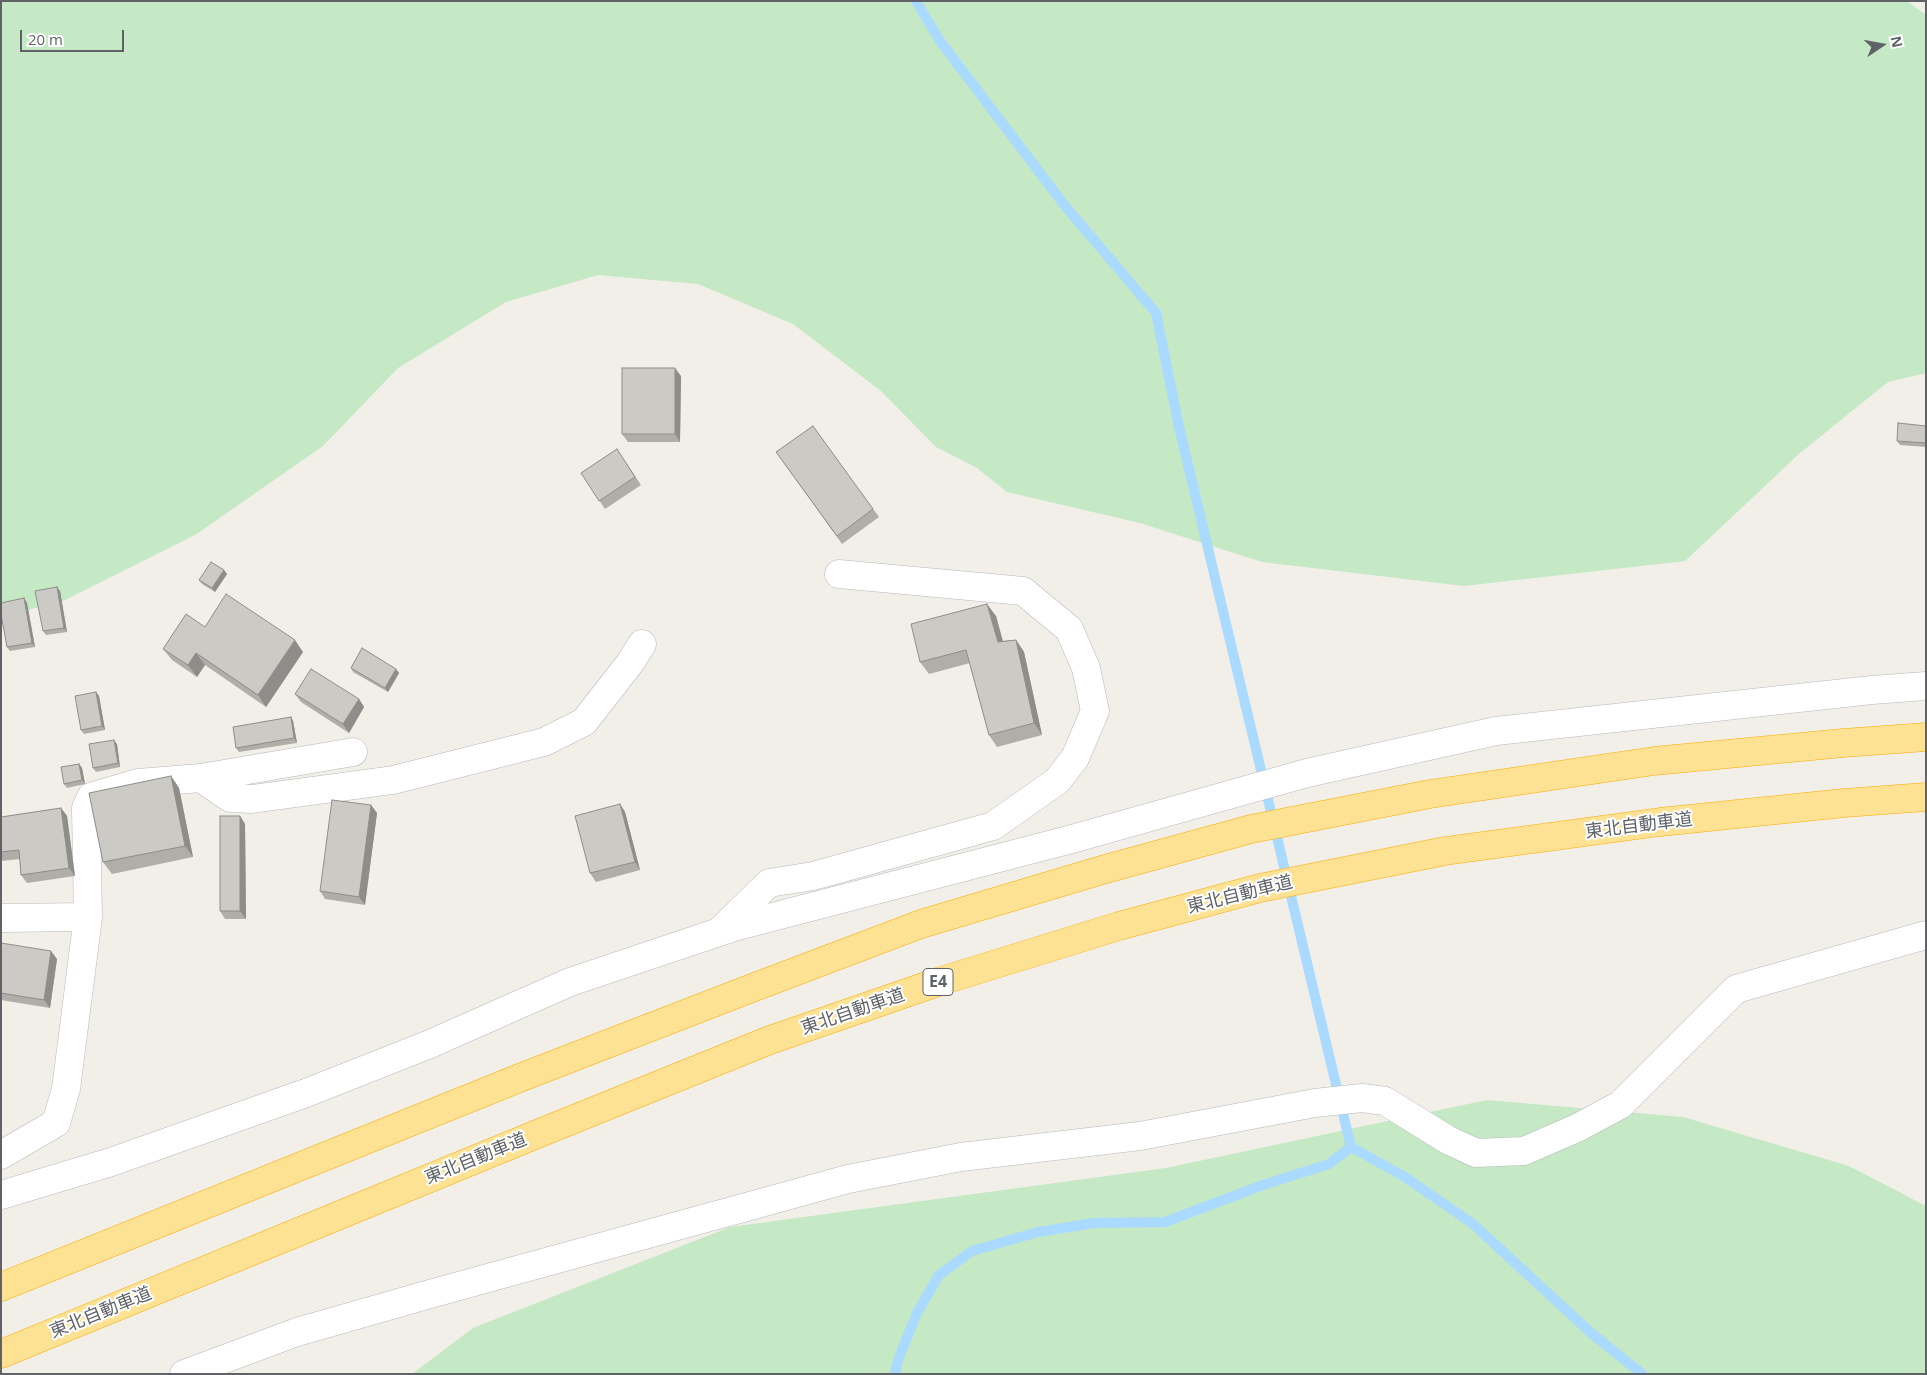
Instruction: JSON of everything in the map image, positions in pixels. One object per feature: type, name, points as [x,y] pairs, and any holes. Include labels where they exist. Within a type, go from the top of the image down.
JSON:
[{"type":"highway","points":[[1,1287],[522,1077],[770,981],[922,924],[1102,870],[1251,829],[1430,794],[1654,761],[1926,737]]},
{"type":"highway","name":"東北自動車道","points":[[1,1354],[770,1040],[941,982],[1120,926],[1260,888],[1444,851],[1660,822],[1844,803],[1926,797]]},
{"type":"street","points":[[718,933],[769,883],[813,876],[994,826],[1057,781],[1075,758],[1095,711],[1086,668],[1069,629],[1023,591],[839,574]]},
{"type":"street","points":[[201,778],[230,798],[252,799],[393,780],[544,742],[584,722],[630,663],[642,644]]},
{"type":"street","points":[[1,1195],[111,1162],[306,1093],[430,1044],[570,982],[718,933],[1081,836],[1307,773],[1496,731],[1872,690],[1926,686]]},
{"type":"street","points":[[1,1155],[56,1122],[66,1089],[88,917],[86,808],[91,797],[138,783],[201,778],[353,752]]},
{"type":"street","points":[[1,918],[88,917]]},
{"type":"street","points":[[184,1374],[297,1332],[420,1297],[848,1179],[961,1156],[1140,1136],[1315,1103],[1362,1098],[1385,1101],[1448,1140],[1476,1153],[1524,1151],[1577,1128],[1620,1105],[1736,989],[1926,935]]},
{"type":"green space","points":[[1,1],[1907,1],[1926,15],[1926,373],[1888,382],[1800,453],[1685,561],[1464,586],[1262,562],[1140,523],[1007,492],[977,468],[936,447],[881,391],[793,324],[698,284],[598,275],[506,302],[398,368],[323,446],[195,535],[63,601],[1,617]]},
{"type":"green space","points":[[1487,1100],[1683,1117],[1849,1166],[1926,1206],[1926,1374],[412,1374],[473,1328],[730,1227],[1166,1168]]},
{"type":"building","points":[[622,368],[675,368],[675,434],[622,434]]},
{"type":"building","points":[[1898,423],[1926,426],[1926,443],[1897,441]]},
{"type":"building","points":[[813,426],[873,509],[837,536],[776,452]]},
{"type":"building","points":[[617,449],[635,477],[599,501],[581,473]]},
{"type":"building","points":[[211,562],[224,570],[212,588],[199,580]]},
{"type":"building","points":[[57,587],[64,628],[43,631],[35,591]]},
{"type":"building","points":[[226,594],[295,640],[258,695],[196,653],[188,665],[163,649],[186,614],[205,627]]},
{"type":"building","points":[[24,598],[32,643],[7,647],[1,603]]},
{"type":"building","points":[[987,604],[998,642],[1016,640],[1034,723],[989,735],[966,650],[920,662],[911,624]]},
{"type":"building","points":[[362,648],[396,669],[385,688],[351,668]]},
{"type":"building","points":[[311,669],[359,699],[343,724],[295,694]]},
{"type":"building","points":[[96,692],[102,726],[81,730],[75,696]]},
{"type":"building","points":[[291,717],[294,738],[236,748],[233,727]]},
{"type":"building","points":[[114,740],[118,763],[93,768],[89,744]]},
{"type":"building","points":[[79,764],[82,780],[64,784],[61,767]]},
{"type":"building","points":[[171,776],[185,846],[103,862],[89,793]]},
{"type":"building","points":[[332,800],[371,805],[359,897],[320,891]]},
{"type":"building","points":[[620,804],[635,862],[590,873],[575,816]]},
{"type":"building","points":[[61,808],[69,868],[21,875],[19,850],[1,852],[1,817]]},
{"type":"building","points":[[220,816],[240,816],[240,911],[220,911]]},
{"type":"building","points":[[1,943],[51,951],[44,1000],[1,993]]},
{"type":"waterway","points":[[916,1],[940,41],[1065,206],[1156,313],[1179,427],[1351,1147],[1405,1177],[1473,1224],[1590,1332],[1642,1374]]},
{"type":"waterway","points":[[895,1374],[898,1360],[917,1313],[939,1275],[972,1251],[1038,1232],[1094,1223],[1165,1222],[1263,1185],[1329,1164],[1351,1147]]}]
